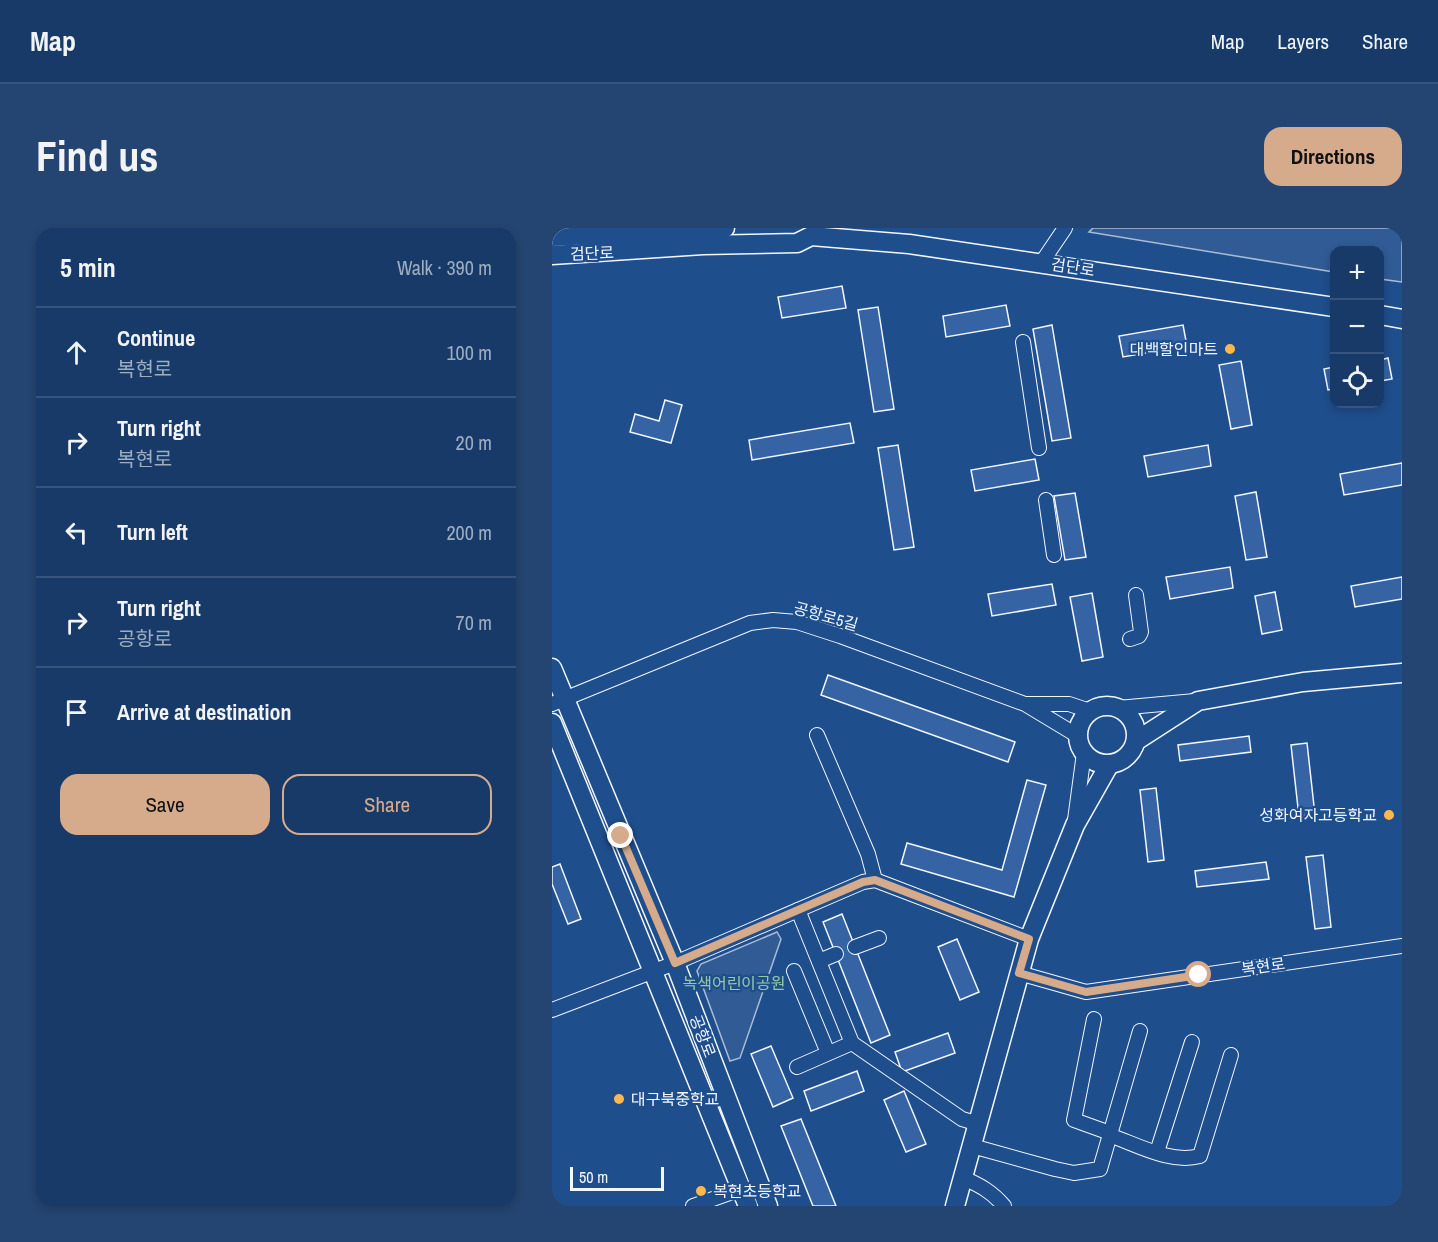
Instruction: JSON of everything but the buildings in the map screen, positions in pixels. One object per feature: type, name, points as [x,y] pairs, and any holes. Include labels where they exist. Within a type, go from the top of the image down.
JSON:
[{"type":"main road","name":"검단로","points":[[552,237],[725,228]]},
{"type":"main road","name":"검단로","points":[[552,255],[703,245],[797,243],[806,232],[863,234],[909,244],[1330,306]]},
{"type":"main road","points":[[1384,316],[1402,319]]},
{"type":"main road","name":"공항로","points":[[552,668],[558,701],[675,963],[768,1206]]},
{"type":"main road","points":[[1136,741],[1133,721],[1119,708],[1109,706],[1090,711],[1079,726],[1078,736],[1084,753],[1099,764],[1109,765],[1126,758],[1136,741],[1198,701],[1303,682],[1402,673]]},
{"type":"main road","name":"공항로","points":[[552,723],[744,1198]]},
{"type":"main road","points":[[955,1206],[1029,939],[1075,825],[1109,765]]},
{"type":"street","points":[[1042,262],[1065,228]]},
{"type":"street","points":[[1023,342],[1039,448]]},
{"type":"street","points":[[1046,500],[1054,555]]},
{"type":"street","points":[[1130,639],[1139,636],[1141,632],[1136,596]]},
{"type":"street","name":"공항로5길","points":[[558,701],[750,622],[773,620],[797,622],[840,636],[1025,704]]},
{"type":"street","points":[[1119,708],[1198,701]]},
{"type":"street","points":[[1025,704],[1069,704],[1090,711]]},
{"type":"street","points":[[1025,704],[1078,736]]},
{"type":"street","points":[[817,735],[868,854],[875,880]]},
{"type":"street","points":[[1075,825],[1084,753]]},
{"type":"street","points":[[552,1010],[675,963],[863,882],[875,880],[1029,939]]},
{"type":"street","points":[[798,910],[852,1043],[962,1119],[979,1124]]},
{"type":"street","points":[[855,947],[879,938]]},
{"type":"street","name":"복현로","points":[[1019,973],[1086,992],[1402,946]]},
{"type":"street","points":[[819,961],[836,954]]},
{"type":"street","points":[[794,971],[828,1053]]},
{"type":"street","points":[[1094,1019],[1074,1120],[1157,1152],[1186,1160],[1200,1156],[1231,1055]]},
{"type":"street","points":[[972,1146],[1074,1173],[1100,1169],[1140,1031]]},
{"type":"street","points":[[1157,1152],[1192,1042]]},
{"type":"street","points":[[797,1067],[852,1043]]},
{"type":"street","points":[[963,1178],[987,1190],[1004,1206]]},
{"type":"street","points":[[693,1206],[744,1198]]},
{"type":"shaded area","points":[[1093,228],[1402,228],[1402,282],[1384,280],[1384,246],[1330,246],[1330,271],[1089,232]]},
{"type":"shaded area","name":"녹색어린이공원","points":[[777,932],[781,939],[740,1058],[730,1061],[697,971],[701,964]]},
{"type":"place","name":"대백할인마트","points":[[1230,349]]},
{"type":"place","name":"성화여자고등학교","points":[[1389,815]]},
{"type":"place","name":"대구북중학교","points":[[619,1099]]},
{"type":"place","name":"복현초등학교","points":[[701,1191]]},
{"type":"route","points":[[621,836],[675,963],[863,882],[875,880],[1029,939],[1019,973],[1086,992],[1199,975]]}]
